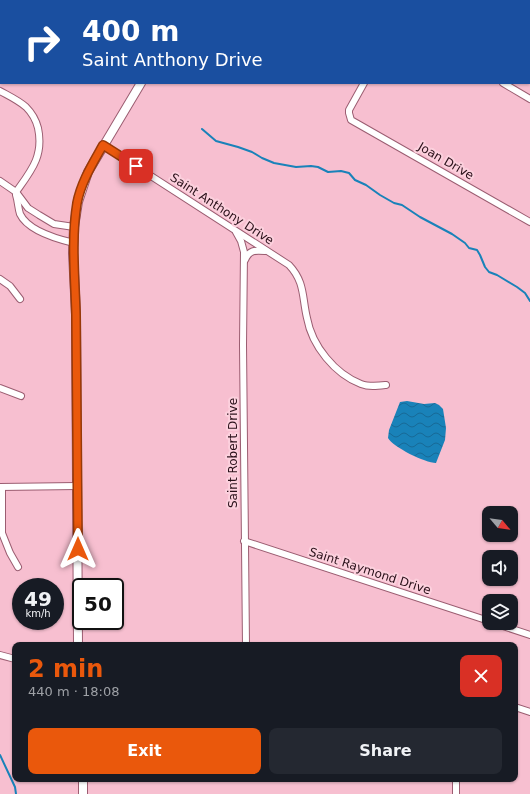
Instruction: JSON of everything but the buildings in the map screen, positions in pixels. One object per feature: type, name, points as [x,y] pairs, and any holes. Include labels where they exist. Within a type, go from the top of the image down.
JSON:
[{"type":"main road","points":[[78,642],[74,227],[78,202],[88,172],[139,84]]},
{"type":"main road","points":[[83,782],[83,794]]},
{"type":"street","name":"Joan Drive","points":[[363,84],[348,113],[351,120],[530,222]]},
{"type":"street","points":[[505,84],[530,99]]},
{"type":"street","points":[[0,91],[19,101],[27,108],[34,116],[40,135],[39,154],[31,171],[16,192],[20,214],[30,225],[50,237],[74,244]]},
{"type":"street","name":"Saint Anthony Drive","points":[[103,145],[289,265],[300,279],[303,288],[310,331],[316,344],[326,357],[347,377],[361,384],[370,386],[386,385]]},
{"type":"street","points":[[0,181],[16,192],[28,208],[39,216],[54,224],[74,227]]},
{"type":"street","name":"Saint Robert Drive","points":[[236,232],[241,241],[244,252],[244,541],[246,642]]},
{"type":"street","points":[[244,261],[247,255],[252,251],[267,251]]},
{"type":"street","points":[[0,279],[10,286],[20,299]]},
{"type":"street","points":[[0,388],[21,396]]},
{"type":"street","points":[[18,566],[10,553],[2,533],[1,487],[77,486]]},
{"type":"street","name":"Saint Raymond Drive","points":[[244,541],[482,620]]},
{"type":"street","points":[[515,630],[530,635]]},
{"type":"street","points":[[0,655],[12,658]]},
{"type":"street","points":[[518,708],[530,712]]},
{"type":"street","points":[[456,782],[456,794]]},
{"type":"water","points":[[407,401],[424,404],[435,403],[443,409],[446,428],[445,440],[436,463],[410,454],[396,446],[388,438],[389,430],[400,402]]},
{"type":"waterway","points":[[202,129],[216,141],[252,152],[274,163],[296,167],[311,166],[318,167],[328,172],[341,171],[349,173],[355,180],[452,234],[465,243],[469,248],[477,250],[489,272],[517,287],[525,293],[530,301]]},
{"type":"waterway","points":[[0,755],[12,781]]},
{"type":"waterway","points":[[13,782],[16,794]]},
{"type":"route","points":[[78,549],[74,227],[78,202],[88,172],[103,145],[136,166]]}]
